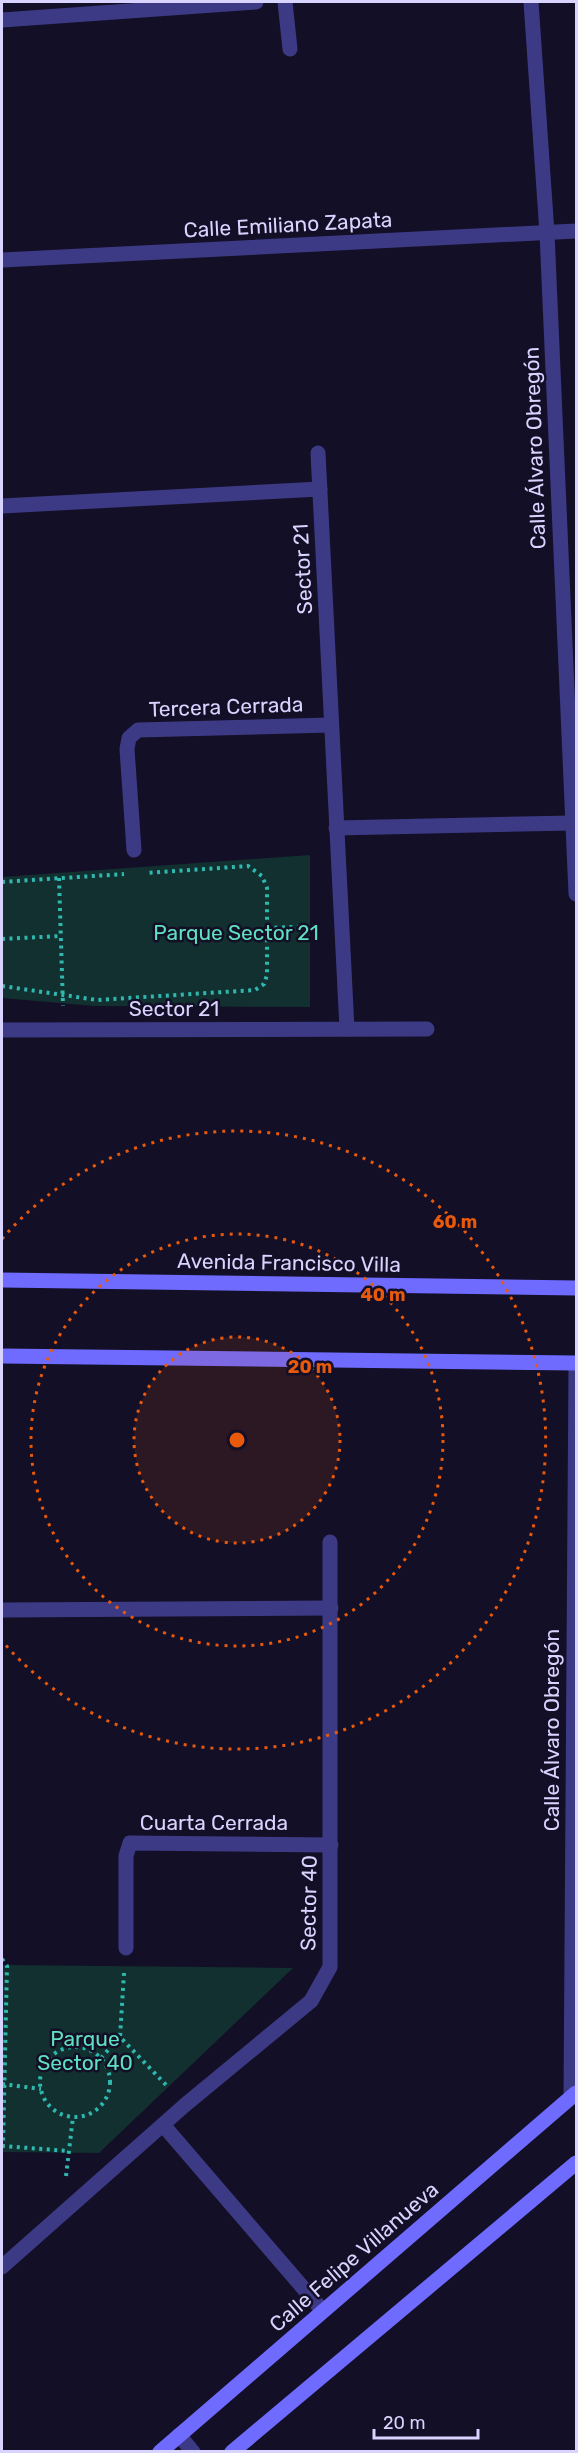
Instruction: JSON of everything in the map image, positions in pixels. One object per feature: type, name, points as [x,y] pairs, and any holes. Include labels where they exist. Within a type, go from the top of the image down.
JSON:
[{"type":"street","points":[[2,20],[256,2]]},
{"type":"street","points":[[285,2],[290,50]]},
{"type":"street","name":"Calle Álvaro Obregón","points":[[531,2],[548,233],[576,894]]},
{"type":"street","name":"Calle Emiliano Zapata","points":[[2,260],[576,231]]},
{"type":"street","name":"Sector 21","points":[[318,453],[347,1029]]},
{"type":"street","points":[[2,506],[320,489]]},
{"type":"street","name":"Tercera Cerrada","points":[[134,850],[127,749],[129,738],[138,730],[332,725]]},
{"type":"street","points":[[336,828],[572,823]]},
{"type":"street","name":"Sector 21","points":[[2,1029],[427,1029]]},
{"type":"street","name":"Avenida Francisco Villa","points":[[2,1280],[576,1288]]},
{"type":"street","points":[[2,1356],[576,1363]]},
{"type":"street","name":"Calle Álvaro Obregón","points":[[574,2096],[576,1363]]},
{"type":"street","name":"Sector 40","points":[[2,2267],[164,2126],[185,2105],[311,2001],[330,1967],[330,1542]]},
{"type":"street","points":[[2,1610],[331,1608]]},
{"type":"street","name":"Cuarta Cerrada","points":[[126,1948],[126,1856],[130,1844],[331,1845]]},
{"type":"street","name":"Calle Felipe Villanueva","points":[[159,2451],[574,2096]]},
{"type":"street","points":[[164,2126],[323,2311]]},
{"type":"street","points":[[232,2451],[576,2163]]},
{"type":"street","points":[[179,2435],[193,2451]]},
{"type":"path","points":[[2,986],[97,1000],[255,990],[264,984],[267,975],[267,888],[262,876],[248,866]]},
{"type":"path","points":[[59,878],[64,1030]]},
{"type":"path","points":[[267,928],[341,925]]},
{"type":"path","points":[[2,938],[60,936]]},
{"type":"path","points":[[101,2058],[120,2037],[126,1948]]},
{"type":"path","points":[[2,1959],[8,1966],[3,2146],[68,2151]]},
{"type":"path","points":[[120,2037],[185,2105]]},
{"type":"path","points":[[81,2047],[101,2058],[111,2080],[105,2102],[85,2116],[73,2117],[61,2115],[44,2100],[40,2089],[44,2067],[59,2051],[81,2047]]},
{"type":"path","points":[[3,2084],[40,2089]]},
{"type":"path","points":[[61,2216],[73,2117]]},
{"type":"green space","name":"Parque Sector 21","points":[[310,855],[310,1007],[94,1006],[2,998],[2,877]]},
{"type":"green space","name":"Parque Sector 40","points":[[2,1965],[293,1968],[99,2153],[2,2152]]}]
